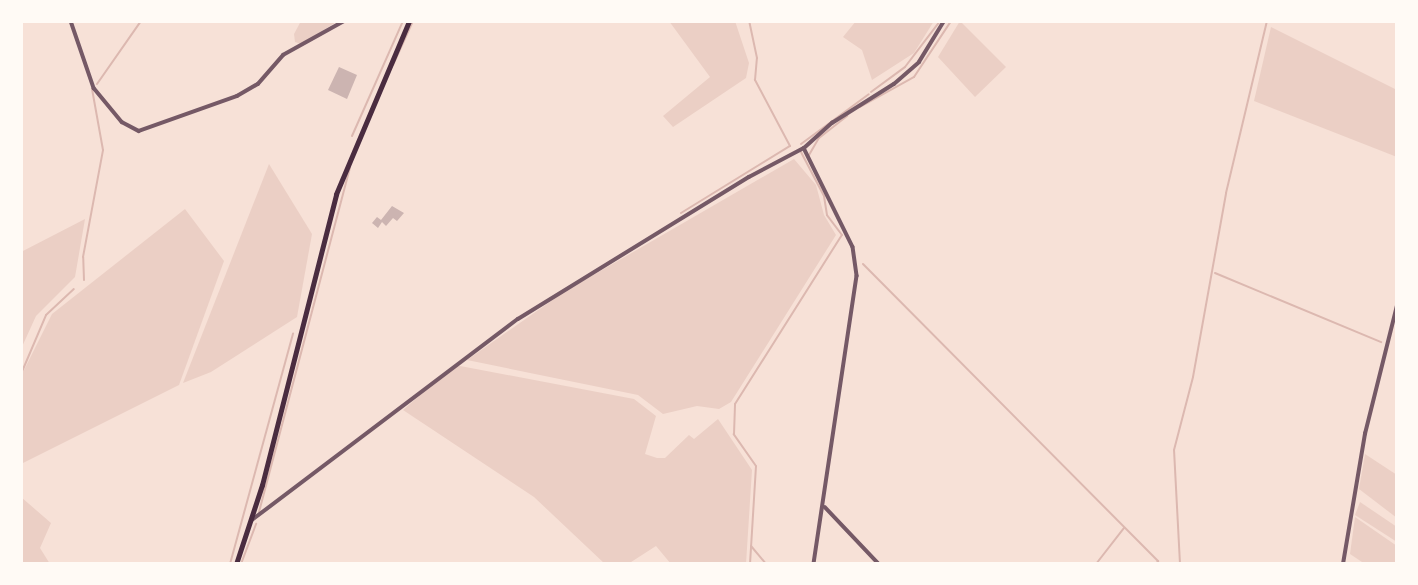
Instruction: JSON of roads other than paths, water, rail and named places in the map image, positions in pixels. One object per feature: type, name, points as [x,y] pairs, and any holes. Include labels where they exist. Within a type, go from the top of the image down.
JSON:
[{"type":"main road","points":[[236,564],[252,520],[344,170],[409,21]]},
{"type":"street","points":[[71,21],[94,88],[122,121],[138,131],[237,96],[258,84],[283,55],[344,21]]},
{"type":"street","points":[[252,520],[518,319],[749,177],[804,148],[832,123],[908,74],[944,21]]},
{"type":"street","points":[[804,148],[850,240],[857,266],[825,507],[814,564]]},
{"type":"street","points":[[1343,564],[1365,434],[1397,306]]},
{"type":"street","points":[[825,507],[879,564]]},
{"type":"waterway","points":[[97,84],[141,21]]},
{"type":"waterway","points":[[352,136],[403,21]]},
{"type":"waterway","points":[[393,65],[413,21]]},
{"type":"waterway","points":[[681,213],[790,146],[755,80],[757,58],[749,21]]},
{"type":"waterway","points":[[871,92],[905,67],[940,21]]},
{"type":"waterway","points":[[860,107],[914,77],[951,21]]},
{"type":"waterway","points":[[1180,564],[1174,450],[1193,377],[1226,193],[1267,21]]},
{"type":"waterway","points":[[84,280],[83,257],[103,150],[92,89]]},
{"type":"waterway","points":[[801,144],[869,94]]},
{"type":"waterway","points":[[809,155],[819,138],[847,116]]},
{"type":"waterway","points":[[750,564],[756,466],[734,434],[735,404],[842,235],[827,215],[824,196],[801,152]]},
{"type":"waterway","points":[[259,512],[350,168]]},
{"type":"waterway","points":[[863,264],[1158,561],[1156,564]]},
{"type":"waterway","points":[[1215,273],[1381,342]]},
{"type":"waterway","points":[[21,374],[46,315],[74,289]]},
{"type":"waterway","points":[[230,564],[293,333]]},
{"type":"waterway","points":[[241,564],[256,524]]},
{"type":"waterway","points":[[1096,564],[1124,528]]},
{"type":"waterway","points":[[751,546],[766,564]]}]
